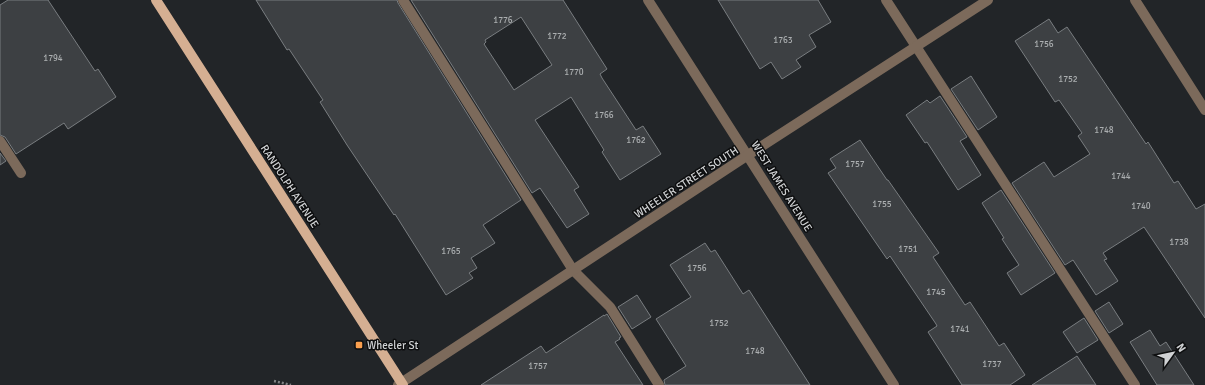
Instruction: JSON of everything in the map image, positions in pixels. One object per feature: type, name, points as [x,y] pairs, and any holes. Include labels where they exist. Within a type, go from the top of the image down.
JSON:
[{"type":"main road","name":"RANDOLPH AVENUE","points":[[156,0],[401,384]]},
{"type":"street","points":[[403,0],[574,270],[610,307],[659,385]]},
{"type":"street","name":"WEST JAMES AVENUE","points":[[648,0],[894,385]]},
{"type":"street","points":[[886,0],[1135,385]]},
{"type":"street","name":"WHEELER STREET SOUTH","points":[[401,384],[748,155],[988,0]]},
{"type":"street","points":[[1135,0],[1205,110]]},
{"type":"street","points":[[0,141],[21,173]]},
{"type":"path","points":[[274,382],[291,385]]},
{"type":"building","points":[[8,0],[48,0],[95,71],[98,69],[116,97],[68,129],[64,123],[16,154],[5,137],[0,135],[0,5]]},
{"type":"building","points":[[256,0],[397,0],[521,200],[483,225],[495,243],[471,258],[477,268],[469,273],[473,278],[446,295],[395,214],[394,215],[347,145],[320,102],[323,100],[289,49],[287,50]]},
{"type":"building","points":[[411,0],[563,0],[607,69],[600,74],[602,78],[636,130],[643,126],[661,154],[620,180],[602,152],[604,150],[571,97],[535,120],[579,187],[574,190],[589,214],[567,228],[540,188],[532,193]],"holes":[[[521,17],[552,65],[514,90],[484,44],[486,42],[485,40]]]},
{"type":"building","points":[[718,0],[818,0],[831,22],[809,35],[816,47],[796,60],[801,67],[782,79],[771,62],[760,69]]},
{"type":"building","points":[[1049,19],[1058,33],[1067,27],[1146,144],[1148,142],[1174,183],[1178,181],[1196,209],[1205,204],[1205,318],[1144,227],[1103,253],[1107,259],[1104,260],[1118,281],[1096,295],[1073,260],[1065,265],[1012,183],[1044,162],[1054,177],[1090,154],[1078,136],[1082,133],[1059,100],[1055,102],[1015,41]]},
{"type":"building","points":[[971,76],[997,117],[978,130],[951,89]]},
{"type":"building","points":[[940,96],[967,137],[960,141],[981,175],[958,190],[927,142],[925,143],[906,115],[927,100],[930,103]]},
{"type":"building","points":[[860,140],[939,253],[933,257],[965,305],[970,302],[999,346],[1004,343],[1025,375],[1010,385],[962,385],[928,332],[937,326],[936,324],[890,256],[887,259],[828,173],[836,168],[830,159]]},
{"type":"building","points":[[0,153],[6,161],[0,165]]},
{"type":"building","points":[[1001,190],[1055,273],[1021,295],[1007,273],[1019,265],[1002,239],[1004,238],[982,203]]},
{"type":"building","points":[[705,243],[711,252],[715,250],[743,294],[749,290],[810,385],[665,385],[664,380],[686,366],[656,319],[691,297],[670,265]]},
{"type":"building","points":[[637,295],[651,317],[632,329],[618,307]]},
{"type":"building","points":[[1109,302],[1123,324],[1109,333],[1095,311]]},
{"type":"building","points":[[607,314],[621,337],[615,342],[643,385],[481,385],[541,346],[546,353]]},
{"type":"building","points":[[1084,318],[1098,340],[1077,353],[1063,332]]},
{"type":"building","points":[[1150,330],[1160,346],[1166,342],[1194,385],[1157,385],[1130,342]]},
{"type":"building","points":[[1077,356],[1096,385],[1032,385]]},
{"type":"place","name":"Wheeler St","points":[[359,345]]}]
